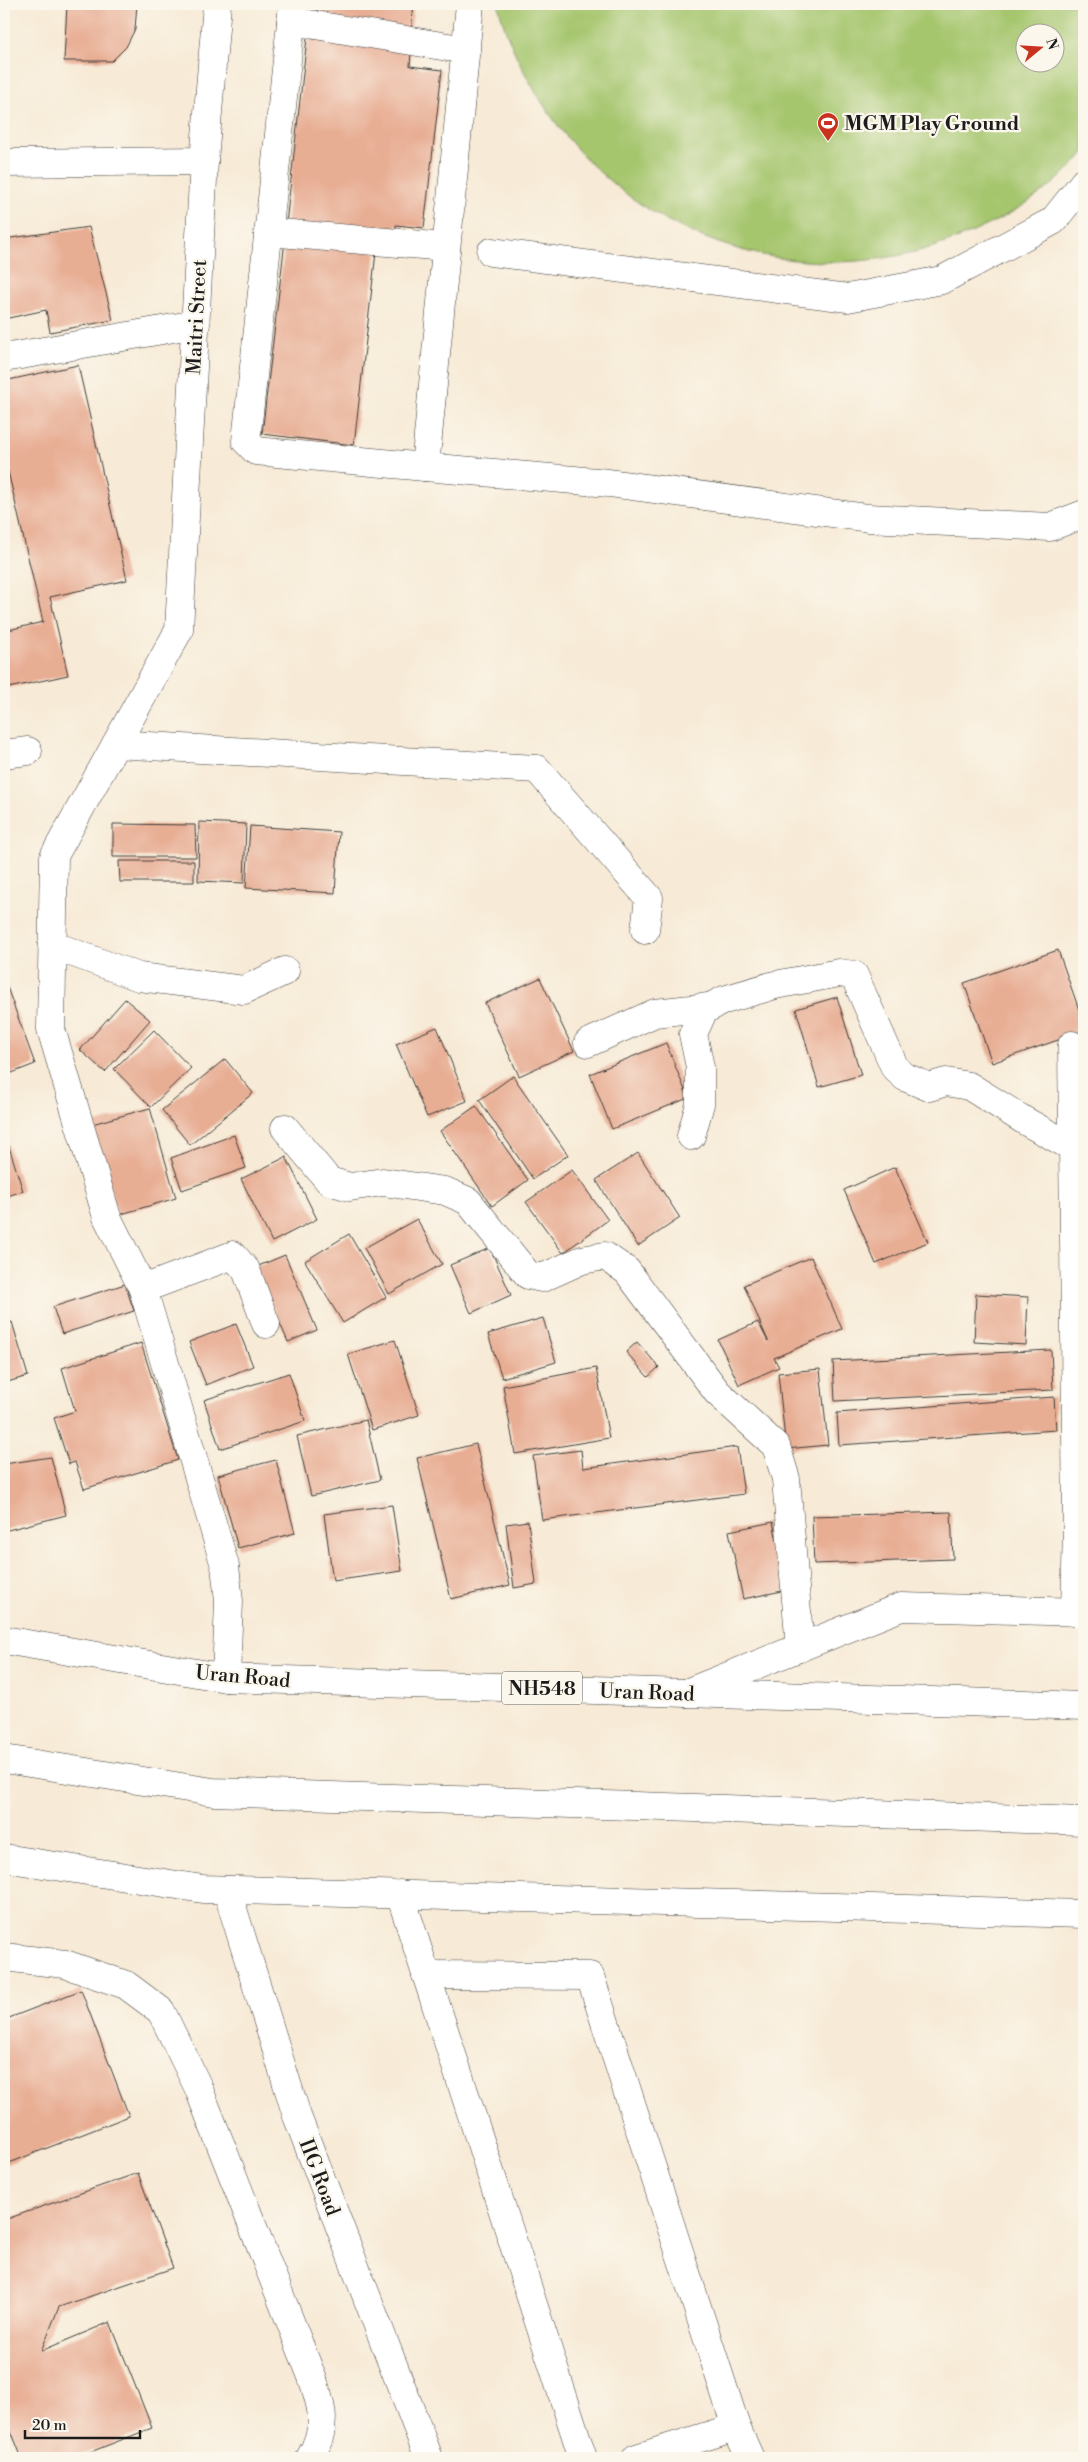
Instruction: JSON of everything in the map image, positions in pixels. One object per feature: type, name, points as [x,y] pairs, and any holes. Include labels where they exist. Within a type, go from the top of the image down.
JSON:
[{"type":"main road","name":"Maitri Street","points":[[116,744],[179,630],[204,161],[217,4]]},
{"type":"main road","points":[[425,467],[470,4]]},
{"type":"main road","points":[[466,50],[292,13],[246,441],[256,451],[609,483],[868,518],[1050,527],[1084,514]]},
{"type":"main road","points":[[4,163],[204,161]]},
{"type":"main road","points":[[491,252],[848,298],[942,280],[1053,221],[1084,182]]},
{"type":"main road","points":[[268,232],[446,247]]},
{"type":"main road","points":[[4,358],[196,324]]},
{"type":"main road","points":[[226,1678],[229,1600],[225,1566],[142,1289],[107,1217],[51,1029],[54,856],[116,744],[537,769],[649,898],[645,930]]},
{"type":"main road","points":[[52,946],[139,977],[244,990],[285,971]]},
{"type":"main road","points":[[691,1136],[700,1104],[700,1067],[693,1034],[704,1010],[724,1000],[775,985],[839,973],[854,975],[895,1068],[905,1077],[929,1087],[946,1082],[969,1086],[1025,1122],[1074,1148]]},
{"type":"main road","points":[[588,1043],[656,1013],[709,1007]]},
{"type":"main road","points":[[686,1693],[901,1607],[1080,1612],[1077,1526],[1072,1045]]},
{"type":"main road","points":[[285,1128],[330,1181],[350,1187],[383,1182],[445,1191],[468,1201],[528,1275],[542,1278],[582,1260],[605,1256],[627,1271],[717,1392],[776,1446],[786,1478],[800,1648]]},
{"type":"main road","points":[[142,1289],[233,1255],[246,1270],[266,1324]]},
{"type":"main road","name":"Uran Road","points":[[4,1640],[226,1678],[1084,1706]]},
{"type":"main road","points":[[4,1759],[213,1792],[1084,1821]]},
{"type":"main road","points":[[4,1858],[203,1889],[1084,1914]]},
{"type":"main road","name":"IIG Road","points":[[227,1890],[297,2116],[429,2458]]},
{"type":"main road","points":[[400,1894],[583,2458]]},
{"type":"main road","points":[[4,1956],[65,1964],[126,1985],[161,2011],[198,2087],[312,2377],[323,2410],[322,2430],[310,2458]]},
{"type":"main road","points":[[426,1975],[590,1976],[736,2427],[750,2458]]},
{"type":"main road","points":[[636,2458],[736,2427]]},
{"type":"green space","name":"MGM Play Ground","points":[[498,4],[1084,4],[1084,153],[1063,175],[1040,194],[1014,211],[988,225],[929,248],[868,260],[807,261],[747,252],[690,232],[637,202],[589,162],[549,113],[519,61],[507,33]]},
{"type":"building","points":[[67,4],[137,4],[135,29],[126,47],[112,61],[64,61]]},
{"type":"building","points":[[318,4],[414,4],[411,30],[316,17]]},
{"type":"building","points":[[307,38],[411,51],[410,66],[442,70],[424,228],[396,225],[395,237],[286,224]]},
{"type":"building","points":[[89,227],[113,320],[50,332],[46,310],[4,319],[4,239]]},
{"type":"building","points":[[285,241],[376,252],[354,445],[262,434]]},
{"type":"building","points":[[78,365],[127,580],[50,597],[68,675],[4,689],[4,631],[43,622],[8,471],[4,472],[4,381]]},
{"type":"building","points":[[199,822],[246,824],[244,883],[198,881]]},
{"type":"building","points":[[113,824],[195,825],[196,857],[113,857]]},
{"type":"building","points":[[250,826],[339,832],[335,893],[246,888]]},
{"type":"building","points":[[119,861],[194,861],[194,882],[120,882]]},
{"type":"building","points":[[1058,950],[1084,1024],[1084,1031],[992,1063],[964,983]]},
{"type":"building","points":[[540,978],[574,1051],[519,1076],[485,1003]]},
{"type":"building","points":[[4,979],[35,1064],[4,1076]]},
{"type":"building","points":[[837,997],[861,1075],[819,1087],[796,1009]]},
{"type":"building","points":[[125,999],[150,1020],[105,1072],[80,1050]]},
{"type":"building","points":[[437,1027],[467,1101],[427,1117],[396,1044]]},
{"type":"building","points":[[154,1030],[191,1068],[151,1107],[114,1069]]},
{"type":"building","points":[[666,1043],[688,1098],[612,1129],[590,1074]]},
{"type":"building","points":[[225,1059],[253,1093],[190,1145],[162,1110]]},
{"type":"building","points":[[513,1076],[568,1155],[533,1179],[479,1100]]},
{"type":"building","points":[[476,1106],[528,1180],[492,1206],[440,1131]]},
{"type":"building","points":[[150,1108],[176,1198],[118,1215],[92,1124]]},
{"type":"building","points":[[4,1131],[23,1191],[4,1197]]},
{"type":"building","points":[[234,1135],[246,1168],[182,1190],[171,1158]]},
{"type":"building","points":[[638,1153],[680,1218],[638,1246],[596,1180]]},
{"type":"building","points":[[286,1157],[317,1219],[272,1242],[241,1179]]},
{"type":"building","points":[[895,1167],[928,1242],[876,1264],[844,1190]]},
{"type":"building","points":[[572,1170],[608,1220],[563,1253],[526,1202]]},
{"type":"building","points":[[417,1219],[442,1264],[389,1294],[364,1248]]},
{"type":"building","points":[[349,1234],[386,1297],[343,1323],[305,1261]]},
{"type":"building","points":[[490,1248],[511,1295],[471,1313],[450,1265]]},
{"type":"building","points":[[285,1255],[317,1330],[288,1342],[256,1267]]},
{"type":"building","points":[[811,1257],[842,1329],[774,1358],[779,1367],[739,1385],[718,1340],[758,1322],[768,1341],[744,1285]]},
{"type":"building","points":[[125,1284],[134,1311],[62,1334],[53,1307]]},
{"type":"building","points":[[976,1294],[1028,1297],[1026,1345],[974,1342]]},
{"type":"building","points":[[543,1318],[556,1362],[502,1378],[488,1334]]},
{"type":"building","points":[[12,1322],[28,1376],[4,1383],[4,1324]]},
{"type":"building","points":[[236,1324],[253,1366],[206,1385],[189,1342]]},
{"type":"building","points":[[395,1340],[419,1415],[372,1430],[348,1354]]},
{"type":"building","points":[[637,1342],[659,1367],[648,1377],[626,1352]]},
{"type":"building","points":[[141,1343],[178,1460],[84,1489],[75,1462],[69,1464],[54,1418],[75,1411],[62,1368]]},
{"type":"building","points":[[1051,1350],[1053,1390],[835,1401],[833,1361]]},
{"type":"building","points":[[596,1368],[609,1438],[515,1454],[503,1386]]},
{"type":"building","points":[[820,1369],[828,1445],[786,1449],[778,1373]]},
{"type":"building","points":[[289,1373],[305,1421],[220,1449],[204,1400]]},
{"type":"building","points":[[1054,1397],[1056,1430],[839,1445],[837,1413]]},
{"type":"building","points":[[366,1420],[380,1480],[311,1496],[297,1436]]},
{"type":"building","points":[[476,1444],[510,1585],[451,1599],[417,1458]]},
{"type":"building","points":[[737,1447],[744,1494],[542,1520],[533,1456],[581,1450],[583,1468]]},
{"type":"building","points":[[51,1457],[66,1515],[4,1531],[4,1464]]},
{"type":"building","points":[[276,1460],[295,1533],[238,1548],[218,1475]]},
{"type":"building","points":[[392,1505],[402,1571],[333,1581],[324,1514]]},
{"type":"building","points":[[951,1512],[953,1559],[814,1564],[812,1516]]},
{"type":"building","points":[[528,1521],[536,1584],[514,1588],[506,1524]]},
{"type":"building","points":[[773,1522],[787,1590],[743,1599],[729,1531]]},
{"type":"building","points":[[81,1990],[129,2116],[4,2165],[4,2020]]},
{"type":"building","points":[[138,2173],[173,2268],[59,2307],[41,2351],[110,2322],[152,2428],[75,2458],[22,2458],[11,2431],[4,2445],[4,2220]]},
{"type":"place","name":"MGM Play Ground","points":[[828,142]]}]
